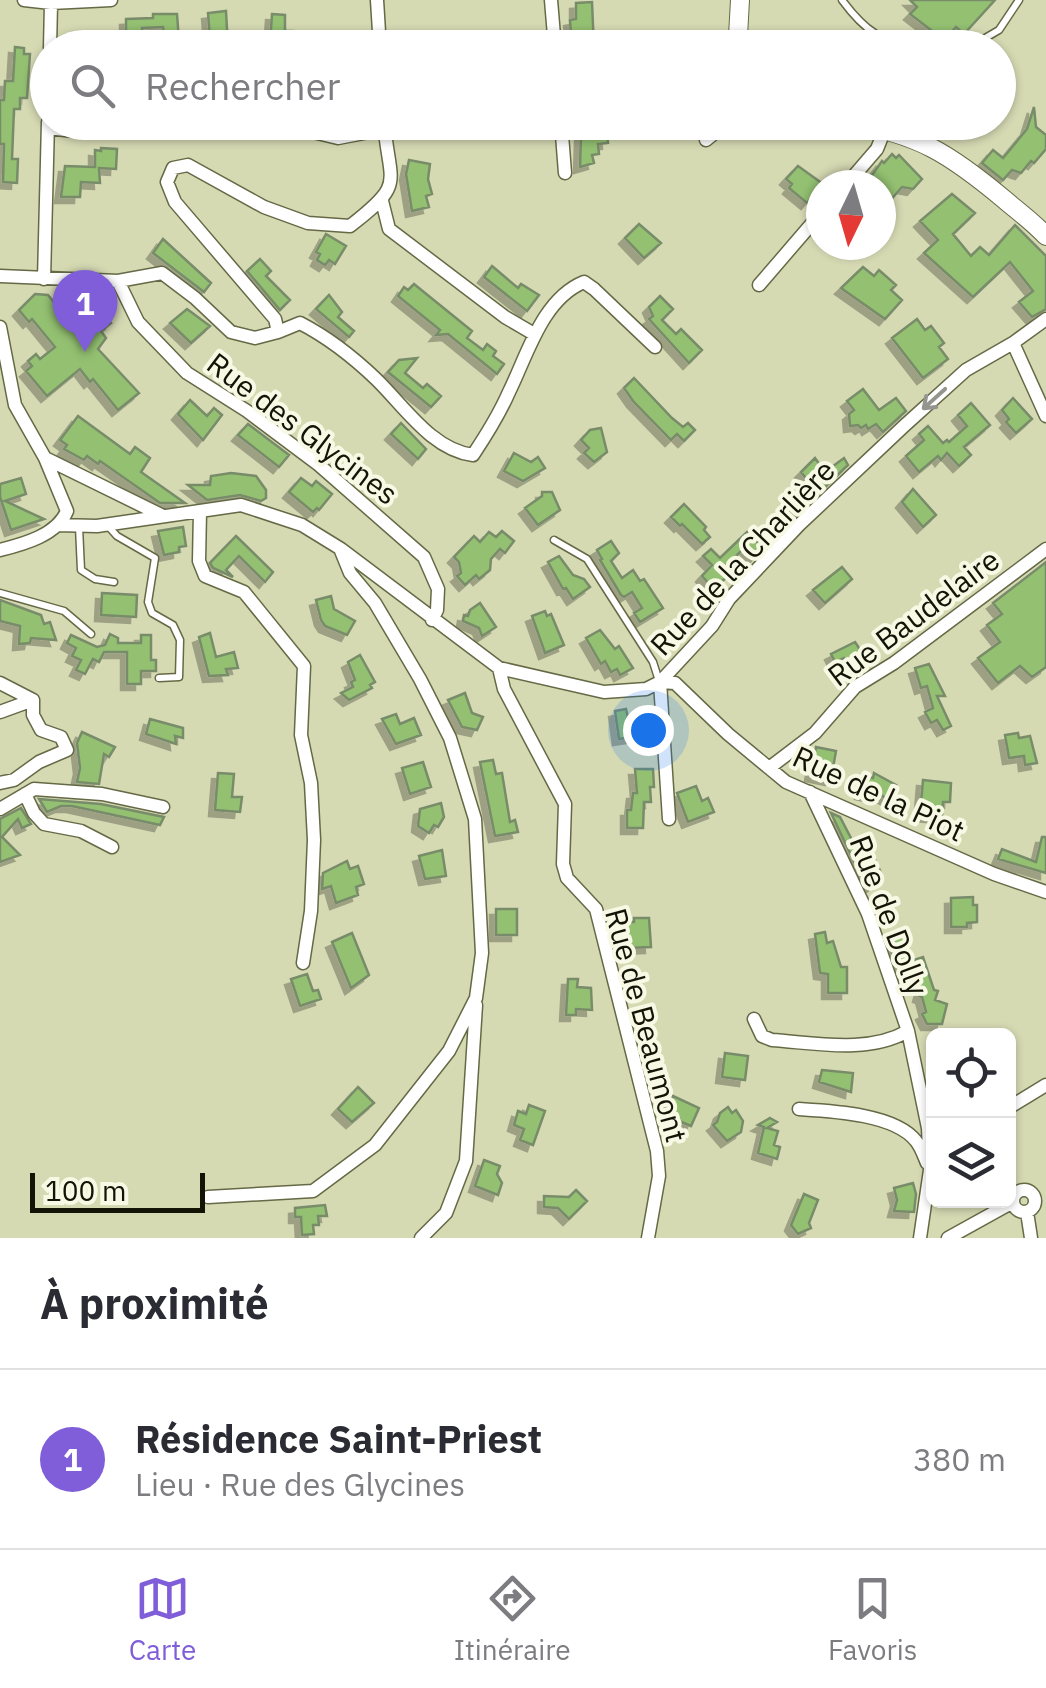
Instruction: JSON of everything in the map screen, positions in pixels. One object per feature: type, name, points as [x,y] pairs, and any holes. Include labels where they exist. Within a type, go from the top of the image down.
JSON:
[{"type":"street","points":[[24,0],[111,0]]},
{"type":"street","points":[[378,0],[379,30]]},
{"type":"street","points":[[551,0],[554,30]]},
{"type":"street","points":[[738,30],[740,0]]},
{"type":"street","points":[[50,30],[51,3]]},
{"type":"street","points":[[44,279],[48,140]]},
{"type":"street","points":[[278,332],[275,319],[175,202],[168,182],[173,168],[188,165],[264,207],[308,223],[350,226],[382,202],[394,173],[388,140]]},
{"type":"street","points":[[562,140],[565,173]]},
{"type":"street","points":[[859,170],[881,140]]},
{"type":"street","points":[[918,140],[962,164],[1046,236]]},
{"type":"street","points":[[382,202],[389,229],[505,317],[534,334]]},
{"type":"street","points":[[758,285],[806,230]]},
{"type":"street","points":[[0,276],[118,281],[162,273],[231,332],[254,338],[300,323],[330,338],[424,428],[456,453],[473,455],[493,426],[534,334],[574,286],[584,282],[655,348]]},
{"type":"street","name":"Rue des Glycines","points":[[118,281],[138,322],[186,373],[247,411],[319,465],[424,557],[438,589],[438,610],[432,620]]},
{"type":"street","name":"Rue de la Charlière","points":[[58,525],[108,525],[240,505],[302,526],[340,548],[500,668],[604,692],[646,689],[660,682],[712,626],[729,599],[799,525],[966,370],[1046,319]]},
{"type":"street","points":[[0,328],[15,405],[45,458],[67,510],[58,525],[23,544],[0,550]]},
{"type":"street","points":[[1013,343],[1045,406]]},
{"type":"street","points":[[45,458],[161,516]]},
{"type":"street","points":[[200,510],[200,561],[205,576],[244,592],[304,666],[302,735],[311,783],[314,840],[311,910],[302,964]]},
{"type":"street","points":[[340,548],[350,573],[375,603],[450,738],[476,819],[482,954],[466,1161],[446,1213],[421,1238]]},
{"type":"street","name":"Rue Baudelaire","points":[[769,768],[815,733],[855,686],[894,662],[1046,549]]},
{"type":"street","points":[[375,603],[375,594],[383,584]]},
{"type":"street","name":"Rue de Beaumont","points":[[500,668],[504,690],[565,804],[563,864],[567,878],[596,909],[650,1115],[659,1176],[648,1238]]},
{"type":"street","points":[[660,682],[669,818]]},
{"type":"street","name":"Rue de la Piot","points":[[660,682],[675,682],[786,782],[994,874],[1046,892]]},
{"type":"street","points":[[0,683],[33,700]]},
{"type":"street","points":[[0,712],[33,700]]},
{"type":"street","points":[[0,784],[67,750],[61,737],[40,730],[32,715],[33,700]]},
{"type":"street","points":[[21,775],[22,796],[44,824],[81,831],[112,847]]},
{"type":"street","points":[[0,808],[34,789],[77,791],[162,807]]},
{"type":"street","name":"Rue de Dolly","points":[[810,792],[868,914],[908,1031],[926,1118]]},
{"type":"street","points":[[208,1197],[313,1191],[375,1145],[450,1051],[476,998]]},
{"type":"street","points":[[754,1019],[762,1036],[772,1040],[867,1045],[894,1039],[908,1031]]},
{"type":"street","points":[[1016,1103],[1046,1085]]},
{"type":"street","points":[[799,1109],[829,1110],[900,1126],[917,1141],[926,1158]]},
{"type":"street","points":[[1016,1198],[1020,1191],[1040,1196],[1028,1212],[1016,1206]]},
{"type":"street","name":"Rue de Dolly","points":[[920,1238],[926,1204]]},
{"type":"street","points":[[948,1238],[1003,1208]]},
{"type":"street","points":[[1028,1212],[1031,1238]]},
{"type":"lane","points":[[842,0],[870,30]]},
{"type":"lane","points":[[999,30],[1019,0]]},
{"type":"lane","points":[[108,525],[117,536],[155,558],[148,602],[152,613],[172,625],[180,640],[179,677],[159,678]]},
{"type":"lane","points":[[79,526],[81,570],[95,579],[114,582]]},
{"type":"lane","points":[[554,540],[588,559],[653,662],[660,682]]},
{"type":"lane","points":[[0,593],[64,611],[91,634]]},
{"type":"building","points":[[910,0],[995,0],[968,30],[956,27],[931,30],[910,14],[917,7]]},
{"type":"building","points":[[592,2],[593,30],[571,30],[570,20],[576,19],[576,3]]},
{"type":"building","points":[[226,11],[227,30],[209,30],[208,13]]},
{"type":"building","points":[[153,14],[177,14],[178,30],[126,30],[126,19],[153,18]]},
{"type":"building","points":[[272,14],[285,15],[285,30],[271,30]]},
{"type":"building","points":[[15,47],[30,54],[27,98],[20,98],[20,109],[14,109],[12,159],[18,159],[17,183],[3,182],[4,144],[0,144],[0,100],[4,100],[5,81],[13,81]]},
{"type":"building","points":[[1034,107],[1036,127],[1046,135],[1046,149],[1021,173],[1012,170],[1003,180],[982,163],[993,150],[1003,158],[1027,129]]},
{"type":"building","points":[[581,140],[608,140],[598,144],[599,154],[592,155],[594,163],[580,167]]},
{"type":"building","points":[[117,149],[116,169],[99,168],[100,183],[81,182],[80,197],[61,197],[65,166],[95,167],[95,150]]},
{"type":"building","points":[[892,154],[896,158],[899,155],[922,179],[913,189],[902,187],[896,194],[896,170],[876,170]]},
{"type":"building","points":[[409,160],[430,164],[432,194],[426,196],[429,207],[412,211],[406,174]]},
{"type":"building","points":[[798,166],[806,172],[806,202],[789,188],[792,184],[786,179]]},
{"type":"building","points":[[952,194],[975,213],[953,234],[971,256],[980,247],[989,255],[1015,225],[1046,256],[1046,309],[1032,317],[1019,302],[1033,291],[1010,262],[973,297],[924,253],[938,240],[920,221]]},
{"type":"building","points":[[639,224],[661,243],[644,258],[625,238]]},
{"type":"building","points":[[326,234],[346,246],[335,264],[329,260],[325,265],[317,260],[320,254],[316,252]]},
{"type":"building","points":[[163,239],[211,283],[204,292],[153,253]]},
{"type":"building","points":[[260,259],[271,271],[266,276],[290,300],[280,310],[247,271]]},
{"type":"building","points":[[492,266],[518,288],[521,284],[539,295],[527,311],[484,277]]},
{"type":"building","points":[[863,267],[874,276],[879,270],[896,285],[891,290],[902,300],[885,319],[841,288]]},
{"type":"building","points":[[414,284],[472,331],[467,338],[483,350],[487,344],[496,351],[493,356],[504,364],[497,374],[448,334],[436,335],[440,330],[398,296],[404,287],[408,290]]},
{"type":"building","points":[[35,294],[48,295],[66,317],[76,317],[94,302],[111,323],[101,331],[106,338],[98,349],[139,393],[118,410],[80,369],[47,396],[26,371],[32,366],[28,361],[36,354],[40,359],[55,347],[32,319],[29,322],[19,310]]},
{"type":"building","points":[[329,295],[342,312],[338,317],[354,331],[349,337],[316,309]]},
{"type":"building","points":[[660,296],[673,309],[662,320],[676,334],[681,329],[702,350],[689,363],[649,319],[653,316],[649,307]]},
{"type":"building","points":[[187,309],[210,326],[191,343],[170,323]]},
{"type":"building","points":[[917,319],[925,330],[931,326],[944,343],[939,347],[948,359],[923,378],[892,338]]},
{"type":"building","points":[[417,358],[405,373],[441,396],[431,407],[388,372],[399,360]]},
{"type":"building","points":[[634,378],[672,418],[695,430],[684,441],[677,434],[671,440],[633,401],[624,388]]},
{"type":"building","points":[[863,389],[879,410],[896,398],[906,411],[883,432],[876,424],[868,429],[866,425],[850,426],[849,414],[854,410],[847,401]]},
{"type":"building","points":[[1013,398],[1032,419],[1016,433],[1002,410]]},
{"type":"building","points":[[190,400],[207,416],[214,408],[222,415],[203,440],[178,414]]},
{"type":"building","points":[[971,403],[990,425],[964,447],[971,455],[959,466],[947,453],[919,472],[906,456],[924,440],[919,434],[928,426],[943,443],[949,442],[967,426],[958,415]]},
{"type":"building","points":[[78,416],[130,454],[135,447],[150,458],[141,472],[185,503],[160,503],[100,461],[98,464],[87,456],[84,460],[64,449],[67,445],[60,440]]},
{"type":"building","points":[[401,423],[426,449],[418,459],[391,434]]},
{"type":"building","points":[[248,424],[289,455],[279,467],[238,435]]},
{"type":"building","points":[[601,428],[607,452],[594,462],[584,453],[589,448],[581,440],[590,430]]},
{"type":"building","points":[[514,453],[531,462],[538,457],[545,468],[523,481],[504,471]]},
{"type":"building","points":[[815,458],[825,472],[844,458],[848,465],[800,511],[796,505],[806,498],[804,491],[812,486],[801,472]]},
{"type":"building","points":[[211,476],[256,476],[266,490],[266,498],[261,501],[240,495],[207,500],[188,485],[210,485]]},
{"type":"building","points":[[21,478],[26,494],[5,501],[44,519],[11,530],[0,497],[0,484]]},
{"type":"building","points":[[301,478],[312,486],[316,481],[332,494],[319,510],[313,512],[289,492]]},
{"type":"building","points":[[913,489],[936,515],[923,527],[902,502]]},
{"type":"building","points":[[542,492],[552,492],[560,510],[538,525],[525,508]]},
{"type":"building","points":[[684,504],[706,527],[710,537],[702,544],[671,517]]},
{"type":"building","points":[[183,527],[186,546],[164,555],[158,531]]},
{"type":"building","points":[[502,531],[514,541],[505,553],[500,549],[491,559],[490,570],[465,585],[457,576],[461,573],[454,557],[474,536],[480,542],[489,532],[496,537]]},
{"type":"building","points":[[747,532],[763,548],[754,558],[745,547],[727,565],[733,571],[714,589],[702,576],[712,565],[703,556],[711,549],[720,558]]},
{"type":"building","points":[[236,536],[273,572],[265,582],[239,556],[226,570],[233,577],[213,568],[210,563]]},
{"type":"building","points":[[611,541],[619,553],[611,561],[622,578],[633,570],[640,581],[644,579],[663,608],[640,622],[634,613],[642,608],[632,592],[621,595],[600,560],[597,550]]},
{"type":"building","points":[[559,556],[573,575],[584,579],[590,587],[573,599],[548,562]]},
{"type":"building","points":[[1046,562],[1046,667],[1032,677],[1020,666],[998,683],[978,658],[1000,642],[987,625],[1002,614],[993,603]]},
{"type":"building","points":[[842,567],[852,579],[825,603],[813,590]]},
{"type":"building","points":[[102,593],[137,595],[136,617],[101,615]]},
{"type":"building","points":[[331,596],[334,609],[355,621],[347,635],[325,626],[321,620],[316,600]]},
{"type":"building","points":[[0,600],[41,615],[44,624],[50,622],[56,640],[31,638],[30,643],[19,644],[20,626],[0,621]]},
{"type":"building","points":[[480,603],[496,627],[482,636],[479,628],[463,621],[464,615],[468,616]]},
{"type":"building","points":[[545,611],[547,616],[551,614],[564,645],[545,653],[532,616]]},
{"type":"building","points":[[600,630],[615,649],[619,646],[633,668],[620,675],[617,669],[611,672],[605,661],[601,664],[586,638]]},
{"type":"building","points":[[210,633],[216,657],[234,652],[238,668],[226,669],[228,675],[209,676],[199,637]]},
{"type":"building","points":[[110,634],[118,638],[118,643],[141,643],[141,635],[151,635],[151,660],[156,660],[156,671],[141,671],[141,684],[127,684],[127,652],[104,652],[99,662],[93,659],[85,674],[76,670],[81,660],[72,656],[76,648],[67,643],[71,635],[97,647],[105,645]]},
{"type":"building","points":[[855,642],[867,660],[852,670],[844,658],[835,662],[831,654]]},
{"type":"building","points":[[360,655],[375,682],[370,685],[372,688],[349,700],[341,693],[353,687],[351,682],[355,680],[348,662]]},
{"type":"building","points":[[929,664],[945,696],[937,696],[951,726],[943,730],[937,720],[931,723],[925,712],[933,708],[927,686],[921,688],[915,668]]},
{"type":"building","points":[[465,693],[472,713],[483,717],[477,730],[462,727],[448,700]]},
{"type":"building","points":[[626,709],[629,722],[645,724],[646,735],[619,739],[615,711]]},
{"type":"building","points":[[396,714],[400,724],[414,718],[421,735],[396,744],[382,719]]},
{"type":"building","points":[[150,719],[183,728],[183,738],[175,736],[176,744],[146,734]]},
{"type":"building","points":[[82,732],[115,747],[109,757],[104,754],[99,784],[77,782],[77,743]]},
{"type":"building","points":[[1018,733],[1019,738],[1030,736],[1037,763],[1025,765],[1024,756],[1009,758],[1005,735]]},
{"type":"building","points":[[816,747],[836,751],[831,779],[811,775]]},
{"type":"building","points":[[493,760],[496,774],[502,773],[510,822],[515,820],[518,832],[495,836],[480,762]]},
{"type":"building","points":[[423,762],[431,787],[410,794],[402,768]]},
{"type":"building","points":[[635,769],[653,769],[654,787],[650,787],[651,802],[644,802],[643,828],[627,828],[627,810],[631,810],[633,793],[637,793]]},
{"type":"building","points":[[218,773],[234,774],[232,797],[242,797],[240,812],[215,810]]},
{"type":"building","points":[[874,773],[896,785],[888,799],[871,790],[870,795],[861,793],[864,776],[873,778]]},
{"type":"building","points":[[923,780],[951,783],[950,802],[943,802],[942,817],[920,815]]},
{"type":"building","points":[[696,786],[702,801],[708,798],[714,812],[688,822],[677,793]]},
{"type":"building","points":[[39,799],[101,804],[164,817],[160,825],[72,806],[47,812]]},
{"type":"building","points":[[441,803],[444,817],[438,827],[434,825],[429,833],[418,826],[420,809]]},
{"type":"building","points":[[21,808],[31,824],[22,828],[18,819],[2,837],[20,855],[0,862],[0,819]]},
{"type":"building","points":[[831,813],[840,817],[864,863],[875,859],[881,873],[871,878],[874,885],[867,889]]},
{"type":"building","points":[[1042,837],[1046,837],[1046,873],[998,859],[1002,849],[1036,862]]},
{"type":"building","points":[[442,850],[446,876],[425,879],[419,856]]},
{"type":"building","points":[[347,861],[350,869],[358,866],[364,884],[356,887],[358,895],[336,903],[331,886],[322,889],[323,873]]},
{"type":"building","points":[[973,897],[977,922],[967,923],[967,927],[951,927],[951,898]]},
{"type":"building","points":[[496,909],[517,909],[517,935],[496,935]]},
{"type":"building","points":[[634,918],[649,918],[651,947],[626,948],[625,922],[634,922]]},
{"type":"building","points":[[825,932],[827,943],[833,941],[841,967],[847,967],[847,993],[828,993],[828,974],[820,973],[815,934]]},
{"type":"building","points":[[352,933],[369,975],[351,988],[332,942]]},
{"type":"building","points":[[903,934],[911,961],[923,957],[934,990],[938,991],[935,1000],[947,1004],[942,1024],[927,1024],[922,1014],[926,1012],[919,996],[921,989],[926,988],[902,981],[887,939]]},
{"type":"building","points":[[307,974],[313,991],[318,990],[321,999],[300,1006],[291,979]]},
{"type":"building","points":[[568,979],[578,979],[577,987],[591,988],[592,1010],[576,1009],[576,1015],[566,1015]]},
{"type":"building","points":[[725,1053],[748,1056],[745,1080],[722,1077]]},
{"type":"building","points":[[822,1070],[853,1073],[851,1092],[819,1082]]},
{"type":"building","points":[[358,1087],[374,1103],[352,1122],[338,1109]]},
{"type":"building","points":[[673,1096],[699,1108],[691,1126],[665,1115]]},
{"type":"building","points":[[529,1105],[545,1111],[533,1145],[520,1140],[524,1129],[514,1125],[518,1111],[526,1114]]},
{"type":"building","points":[[728,1107],[732,1113],[736,1110],[743,1121],[741,1132],[727,1141],[713,1125]]},
{"type":"building","points":[[770,1118],[777,1122],[767,1128],[778,1131],[774,1145],[780,1147],[777,1159],[758,1153],[764,1127],[758,1125]]},
{"type":"building","points":[[484,1160],[500,1166],[497,1174],[502,1183],[498,1195],[475,1186]]},
{"type":"building","points":[[913,1183],[914,1212],[894,1211],[894,1188]]},
{"type":"building","points":[[576,1190],[587,1201],[569,1219],[558,1208],[544,1207],[544,1196],[569,1197]]},
{"type":"building","points":[[804,1194],[818,1200],[809,1223],[811,1228],[798,1234],[791,1225]]},
{"type":"building","points":[[325,1205],[327,1216],[318,1216],[314,1234],[302,1235],[301,1217],[295,1217],[295,1208]]},
{"type":"place","name":"Résidence Saint-Priest","points":[[85,352]]}]
